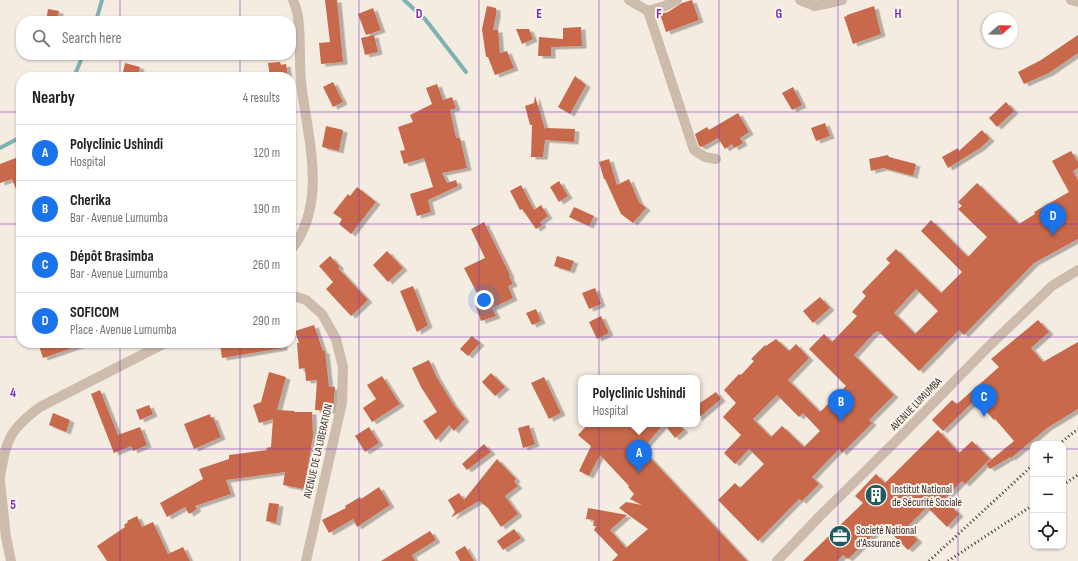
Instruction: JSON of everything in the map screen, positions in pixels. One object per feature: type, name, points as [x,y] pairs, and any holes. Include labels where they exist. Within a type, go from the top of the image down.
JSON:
[{"type":"street","points":[[293,0],[298,16],[301,81],[308,120],[314,173],[308,221],[300,239],[296,244]]},
{"type":"street","points":[[629,0],[648,11],[694,150],[705,157],[716,159]]},
{"type":"street","points":[[648,11],[665,6],[677,0]]},
{"type":"street","points":[[800,0],[815,6],[842,0]]},
{"type":"street","points":[[1071,0],[1078,2]]},
{"type":"street","name":"AVENUE LUMUMBA","points":[[777,561],[1005,330],[1052,286],[1078,270]]},
{"type":"street","name":"AVENUE DE LA LIBERATION","points":[[296,297],[306,300],[322,314],[336,340],[343,366],[342,403],[306,561]]},
{"type":"street","points":[[0,477],[5,450],[13,431],[27,417],[40,407],[155,348]]},
{"type":"street","points":[[0,481],[10,561]]},
{"type":"building","points":[[325,0],[337,0],[343,62],[321,64],[319,43],[330,42]]},
{"type":"building","points":[[692,0],[699,20],[666,32],[660,14],[668,12],[682,3]]},
{"type":"building","points":[[487,6],[496,8],[493,30],[498,30],[500,53],[507,51],[514,68],[495,75],[488,57],[486,57],[482,29]]},
{"type":"building","points":[[874,6],[881,34],[853,44],[844,17]]},
{"type":"building","points":[[373,8],[381,30],[366,35],[358,14]]},
{"type":"building","points":[[48,9],[59,11],[58,16],[47,16]]},
{"type":"building","points":[[581,27],[582,46],[551,47],[551,56],[538,56],[539,37],[563,39],[563,28]]},
{"type":"building","points":[[516,29],[529,29],[533,39],[522,44]]},
{"type":"building","points":[[374,35],[378,52],[365,55],[361,38]]},
{"type":"building","points":[[1078,35],[1078,53],[1049,73],[1024,84],[1018,72],[1041,60]]},
{"type":"building","points":[[280,62],[281,65],[286,64],[287,72],[269,72],[268,63]]},
{"type":"building","points":[[125,63],[140,67],[138,72],[123,72]]},
{"type":"building","points":[[575,76],[586,85],[570,114],[558,107]]},
{"type":"building","points":[[333,82],[343,102],[333,107],[323,87]]},
{"type":"building","points":[[437,84],[443,100],[452,97],[456,108],[450,110],[456,138],[460,138],[467,168],[442,173],[447,183],[456,180],[458,186],[428,200],[431,212],[417,216],[410,194],[433,187],[424,158],[404,164],[400,151],[405,150],[398,127],[413,122],[410,115],[432,104],[426,88]]},
{"type":"building","points":[[793,87],[802,105],[792,110],[782,93]]},
{"type":"building","points":[[535,96],[545,129],[575,129],[574,142],[545,140],[543,157],[531,157],[532,125],[530,125],[525,106],[534,103]]},
{"type":"building","points":[[1006,102],[1014,111],[997,127],[989,118]]},
{"type":"building","points":[[738,113],[749,132],[740,138],[743,143],[734,148],[732,144],[725,149],[718,138],[702,147],[699,146],[695,134],[707,127],[709,130]]},
{"type":"building","points":[[825,123],[830,136],[816,141],[811,128]]},
{"type":"building","points":[[326,126],[343,130],[339,151],[322,147]]},
{"type":"building","points":[[982,130],[990,139],[980,148],[948,168],[942,157],[958,148],[959,151]]},
{"type":"building","points":[[1071,151],[1078,162],[1078,168],[1073,171],[1078,180],[1078,239],[1034,263],[964,335],[959,330],[919,371],[878,331],[874,333],[854,355],[894,395],[869,420],[872,423],[842,453],[839,449],[812,477],[819,484],[802,501],[799,499],[758,541],[718,500],[735,483],[740,488],[764,464],[749,449],[735,464],[724,453],[741,435],[723,417],[736,403],[724,390],[754,361],[751,359],[765,345],[766,346],[776,339],[789,351],[796,344],[809,358],[788,380],[820,412],[846,386],[809,349],[824,334],[832,342],[857,316],[852,312],[866,296],[862,292],[890,263],[886,259],[896,249],[941,293],[962,272],[921,231],[931,220],[968,257],[987,237],[958,209],[962,206],[958,202],[977,183],[1019,224],[1035,214],[1034,212],[1069,192],[1052,161]],"holes":[[[916,289],[938,311],[915,334],[894,313]],[[777,395],[799,417],[803,413],[820,431],[804,447],[782,426],[771,437],[753,419]]]},
{"type":"building","points":[[888,155],[889,157],[916,164],[913,176],[883,168],[871,171],[869,159]]},
{"type":"building","points":[[16,158],[16,190],[12,179],[0,183],[0,164]]},
{"type":"building","points":[[609,159],[617,185],[629,179],[639,202],[646,208],[633,223],[621,214],[604,179],[599,162]]},
{"type":"building","points":[[559,181],[568,196],[559,202],[550,187]]},
{"type":"building","points":[[521,185],[534,210],[541,205],[548,216],[540,222],[542,225],[536,229],[522,209],[520,210],[510,191]]},
{"type":"building","points":[[357,187],[376,202],[351,234],[339,224],[342,219],[333,213],[348,194],[350,196]]},
{"type":"building","points":[[574,207],[594,216],[589,226],[569,217]]},
{"type":"building","points":[[484,222],[510,275],[509,276],[513,284],[508,286],[513,298],[492,308],[496,316],[481,321],[475,304],[481,301],[464,268],[485,258],[471,229]]},
{"type":"building","points":[[387,251],[403,268],[388,282],[373,265]]},
{"type":"building","points":[[330,256],[340,267],[338,268],[368,300],[351,316],[326,289],[333,282],[319,266]]},
{"type":"building","points":[[557,256],[574,261],[570,271],[554,266]]},
{"type":"building","points":[[413,286],[428,325],[417,332],[400,291]]},
{"type":"building","points":[[595,288],[601,304],[589,309],[582,293]]},
{"type":"building","points":[[820,297],[830,308],[813,323],[803,311]]},
{"type":"building","points":[[536,309],[541,321],[532,325],[526,313]]},
{"type":"building","points":[[601,316],[609,333],[597,339],[589,322]]},
{"type":"building","points":[[1038,320],[1049,332],[1031,348],[1043,362],[1078,342],[1078,409],[1047,428],[1011,458],[1010,457],[990,469],[986,464],[1014,441],[995,419],[994,420],[975,400],[943,431],[932,420],[952,400],[957,404],[999,367],[991,359]]},
{"type":"building","points":[[314,325],[323,351],[325,351],[329,387],[335,387],[333,411],[315,410],[317,380],[306,381],[305,368],[299,369],[297,343],[299,343],[296,331]]},
{"type":"building","points":[[472,336],[480,343],[468,356],[460,349]]},
{"type":"building","points":[[40,348],[72,348],[43,358]]},
{"type":"building","points":[[221,348],[283,348],[222,358]]},
{"type":"building","points":[[429,360],[436,376],[453,404],[465,419],[454,431],[449,425],[436,440],[423,421],[437,412],[421,387],[412,368]]},
{"type":"building","points":[[269,372],[286,377],[277,410],[312,412],[313,436],[304,489],[283,485],[285,472],[226,480],[231,494],[195,506],[197,509],[189,514],[185,507],[167,517],[160,503],[203,479],[199,469],[229,459],[229,455],[267,450],[266,448],[271,447],[273,419],[259,423],[253,405],[261,402]]},
{"type":"building","points":[[491,373],[505,387],[495,396],[482,382]]},
{"type":"building","points":[[382,376],[400,404],[372,422],[363,408],[376,399],[367,385]]},
{"type":"building","points":[[544,377],[561,413],[549,419],[531,383]]},
{"type":"building","points":[[100,390],[118,435],[140,427],[147,445],[133,451],[131,446],[114,453],[91,394]]},
{"type":"building","points":[[716,392],[721,399],[700,416],[700,403]]},
{"type":"building","points":[[149,405],[153,414],[140,420],[136,410]]},
{"type":"building","points":[[53,413],[70,420],[66,432],[49,425]]},
{"type":"building","points":[[210,414],[211,418],[213,417],[221,437],[194,449],[184,424]]},
{"type":"building","points":[[529,425],[535,444],[523,448],[518,428]]},
{"type":"building","points":[[369,427],[379,443],[365,452],[355,436]]},
{"type":"building","points":[[585,427],[661,427],[642,449],[747,561],[612,561],[618,555],[594,530],[596,526],[593,526],[594,520],[586,519],[588,508],[627,515],[610,530],[626,548],[648,529],[619,508],[626,502],[642,505],[630,499],[634,494],[628,487],[629,486],[600,455],[589,476],[579,471],[591,446],[578,435]]},
{"type":"building","points":[[666,427],[681,427],[684,430],[675,438]]},
{"type":"building","points":[[938,430],[959,453],[972,441],[990,459],[965,484],[962,481],[944,499],[959,514],[947,527],[927,507],[906,528],[918,540],[908,550],[883,525],[848,559],[843,555],[837,561],[803,561],[863,503],[855,496],[876,474],[885,483]]},
{"type":"building","points":[[484,444],[491,452],[467,470],[462,464]]},
{"type":"building","points":[[497,459],[516,479],[514,481],[518,486],[505,496],[518,514],[501,527],[488,508],[479,501],[452,517],[455,512],[448,500],[459,493],[464,500]]},
{"type":"building","points":[[379,487],[390,505],[357,527],[353,519],[329,533],[322,520],[346,508],[345,506],[360,497],[361,499]]},
{"type":"building","points":[[269,503],[279,504],[276,523],[266,521]]},
{"type":"building","points":[[137,516],[142,527],[153,522],[168,554],[183,547],[190,561],[107,561],[97,546],[125,527],[124,525],[128,522],[127,521]]},
{"type":"building","points":[[514,529],[521,538],[503,550],[497,541]]},
{"type":"building","points":[[430,531],[436,540],[412,555],[415,561],[381,561]]},
{"type":"building","points":[[465,546],[474,561],[460,561],[455,552]]},
{"type":"waterway","points":[[97,16],[102,0]]},
{"type":"waterway","points":[[404,0],[425,19],[466,72]]},
{"type":"waterway","points":[[76,72],[81,60]]},
{"type":"waterway","points":[[0,148],[16,140]]},
{"type":"railway","points":[[1063,441],[1078,429]]},
{"type":"railway","points":[[929,561],[1030,468]]},
{"type":"railway","points":[[1066,483],[1078,475]]},
{"type":"railway","points":[[948,561],[1030,507]]},
{"type":"place","name":"SOFICOM","points":[[1053,236]]},
{"type":"place","name":"Dépôt Brasimba","points":[[984,417]]},
{"type":"place","name":"Cherika","points":[[841,422]]},
{"type":"place","name":"Polyclinic Ushindi","points":[[639,473]]},
{"type":"place","name":"Institut National de Sécurité Sociale","points":[[876,495]]},
{"type":"place","name":"Societé National d'Assurance","points":[[840,536]]}]
